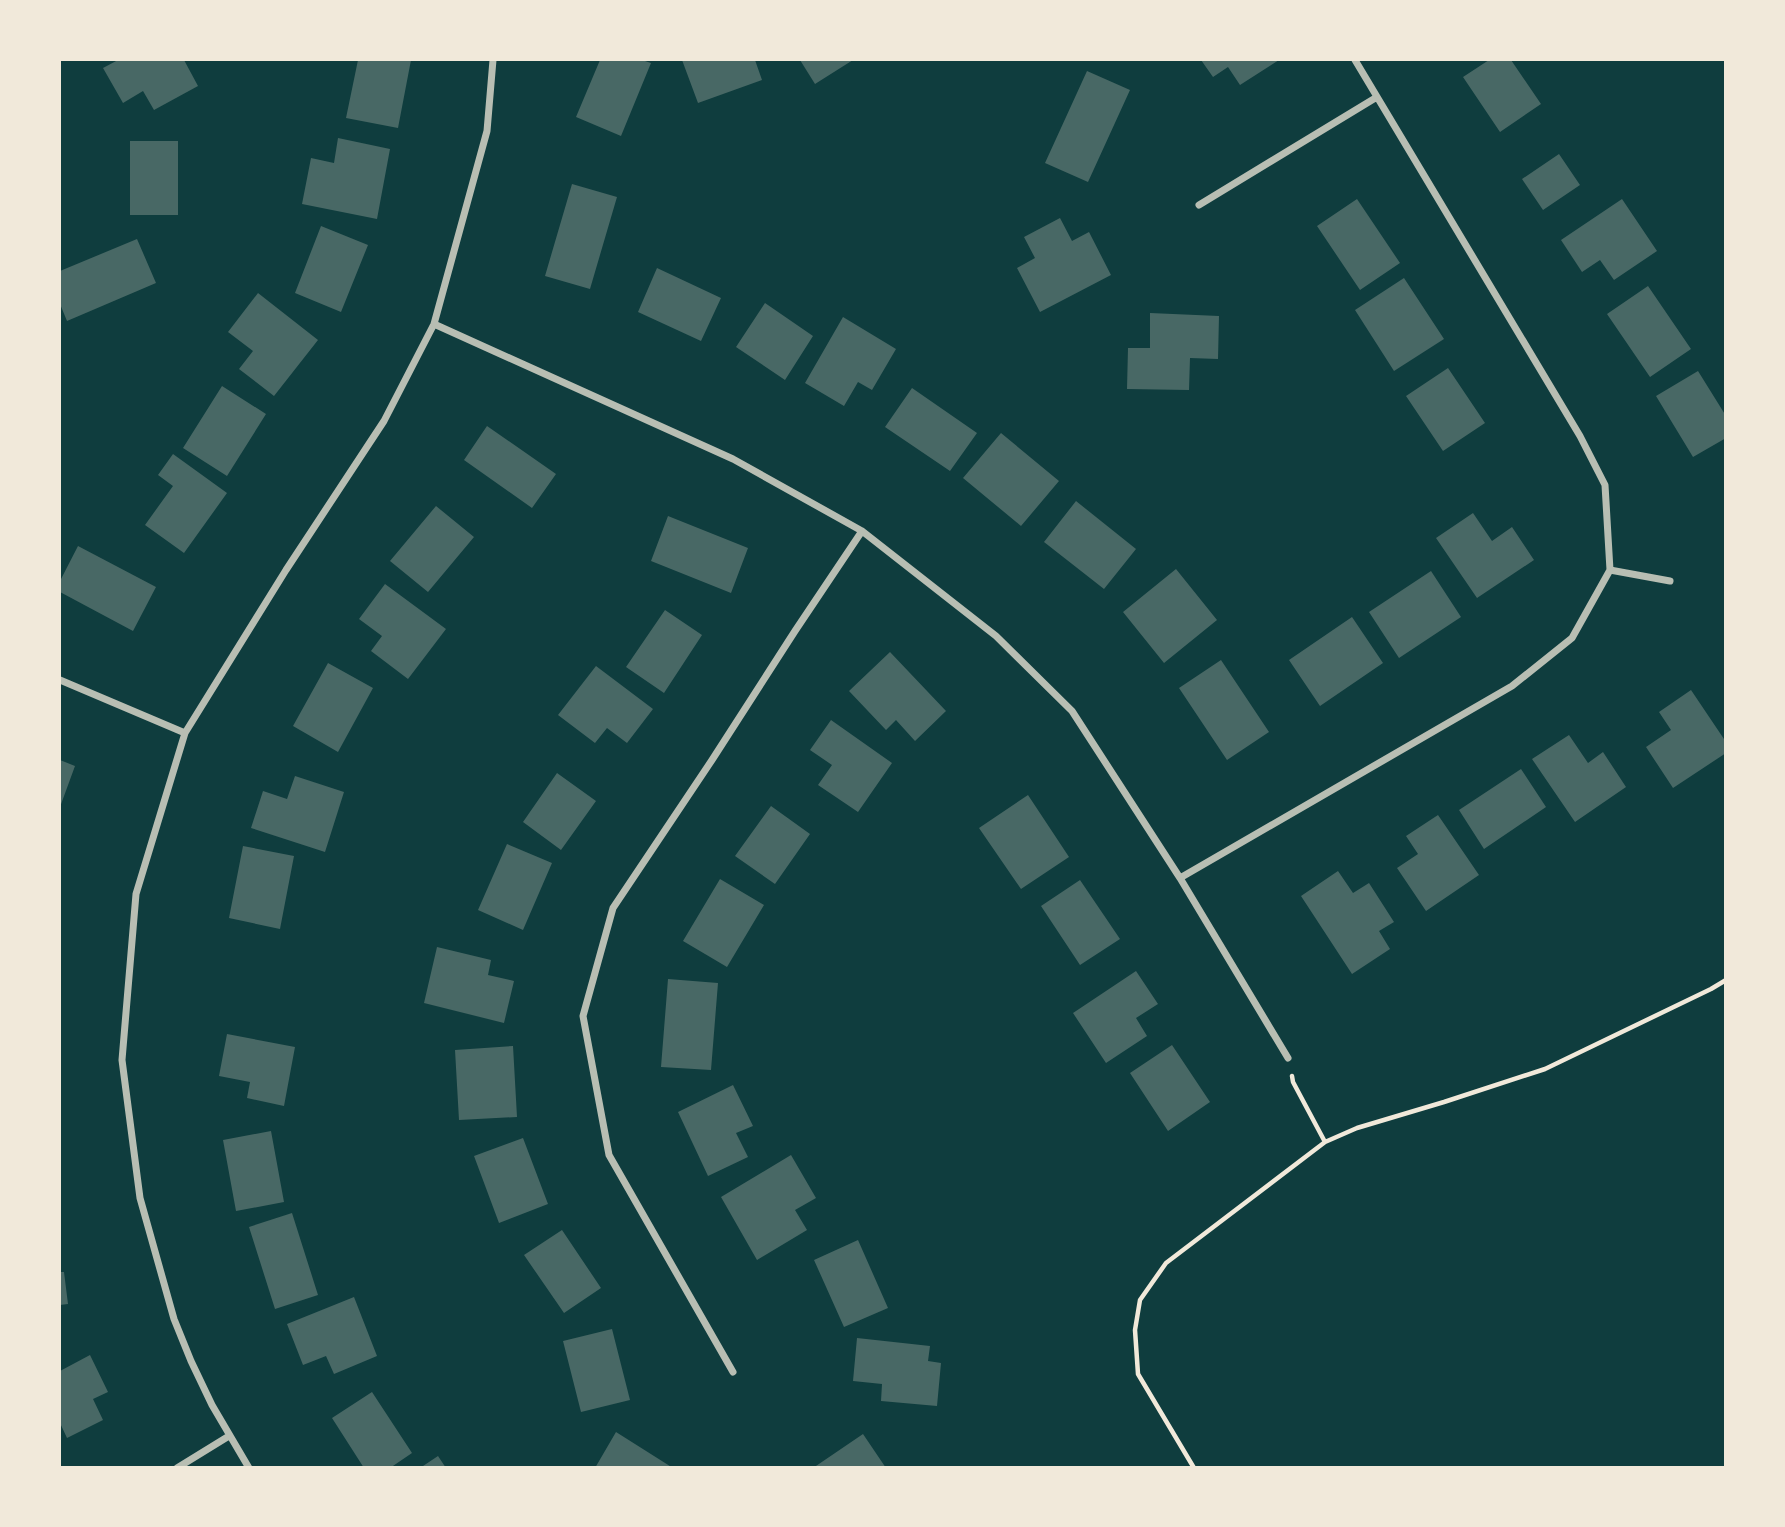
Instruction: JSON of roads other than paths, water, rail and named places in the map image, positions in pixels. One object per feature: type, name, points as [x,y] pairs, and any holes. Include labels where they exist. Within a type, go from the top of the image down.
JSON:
[{"type":"street","points":[[249,1468],[229,1436],[191,1361],[174,1319],[140,1198],[122,1060],[136,894],[185,733],[286,570],[384,421],[434,324],[487,131],[493,60]]},
{"type":"street","points":[[1180,878],[1512,686],[1572,638],[1610,570],[1605,485],[1580,436],[1355,60]]},
{"type":"street","points":[[1199,205],[1377,97]]},
{"type":"street","points":[[434,324],[733,459],[862,531],[996,636],[1072,711],[1180,878],[1288,1058]]},
{"type":"street","points":[[733,1371],[608,1155],[583,1016],[613,908],[862,531]]},
{"type":"street","points":[[1610,570],[1670,581]]},
{"type":"street","points":[[60,680],[185,733]]},
{"type":"street","points":[[177,1468],[229,1436]]}]
